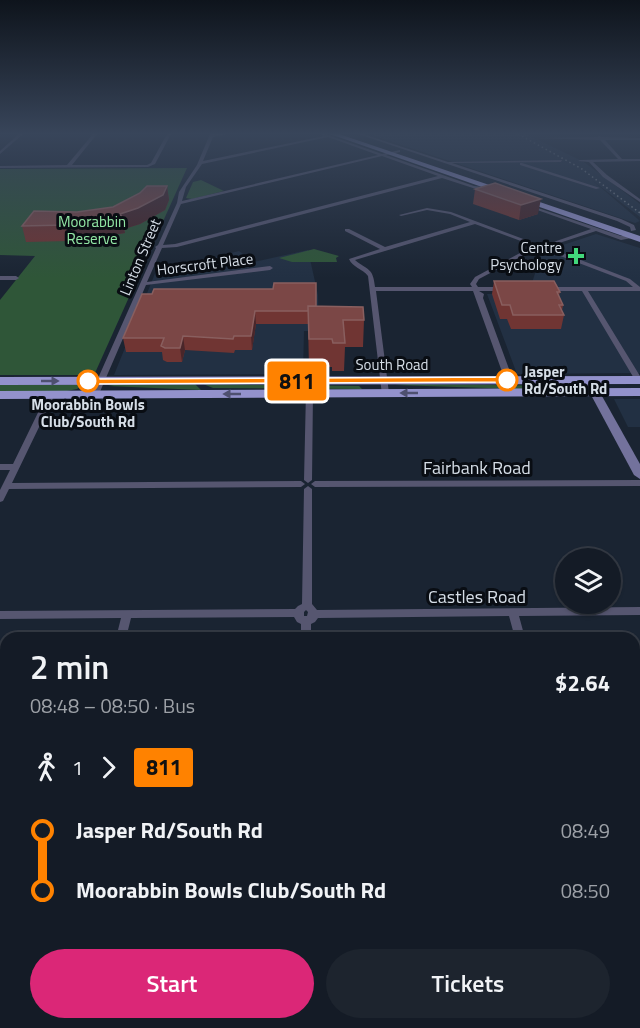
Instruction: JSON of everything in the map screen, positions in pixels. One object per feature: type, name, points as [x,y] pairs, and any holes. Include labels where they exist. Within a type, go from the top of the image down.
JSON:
[{"type":"highway","points":[[473,182],[637,235]]},
{"type":"highway","points":[[492,182],[637,235]]},
{"type":"highway","name":"South Road","points":[[203,387],[309,393],[509,380],[591,386]]},
{"type":"highway","name":"South Road","points":[[0,381],[97,388],[640,384]]},
{"type":"highway","name":"South Road","points":[[0,395],[51,394],[97,388]]},
{"type":"main road","points":[[591,386],[640,475]]},
{"type":"street","name":"Linton Street","points":[[97,388],[187,182]]},
{"type":"street","points":[[179,203],[268,182]]},
{"type":"street","points":[[158,247],[175,246],[421,182]]},
{"type":"street","points":[[461,182],[493,189],[496,194],[625,239],[637,235],[632,226],[619,220],[502,182]]},
{"type":"street","points":[[580,182],[598,188]]},
{"type":"street","points":[[613,182],[640,201]]},
{"type":"street","points":[[517,191],[529,190]]},
{"type":"street","points":[[401,214],[436,210],[475,222],[628,280],[639,289]]},
{"type":"street","points":[[384,387],[369,272],[352,259],[475,222]]},
{"type":"street","points":[[476,286],[518,256],[596,229]]},
{"type":"street","points":[[347,230],[383,249]]},
{"type":"street","name":"Horscroft Place","points":[[143,284],[270,268]]},
{"type":"street","points":[[0,278],[16,278]]},
{"type":"street","points":[[476,286],[509,380]]},
{"type":"street","points":[[372,289],[476,286],[514,289]]},
{"type":"street","points":[[536,289],[639,289]]},
{"type":"street","points":[[584,289],[640,384]]},
{"type":"street","points":[[306,632],[309,393]]},
{"type":"street","points":[[0,499],[51,394]]},
{"type":"street","points":[[0,466],[16,466]]},
{"type":"street","name":"Fairbank Road","points":[[6,486],[640,483]]},
{"type":"street","name":"Castles Road","points":[[0,615],[640,611]]},
{"type":"street","points":[[513,612],[518,632]]},
{"type":"street","points":[[122,632],[127,614]]},
{"type":"shaded area","points":[[512,182],[594,182],[640,221],[635,223]]},
{"type":"shaded area","points":[[595,182],[611,182],[640,204],[640,217]]},
{"type":"shaded area","points":[[596,234],[640,248],[640,373],[517,374],[487,294],[529,292],[542,252]]},
{"type":"shaded area","points":[[308,250],[318,295],[319,331],[304,331],[303,374],[114,375],[156,271],[239,251],[254,262]]},
{"type":"shaded area","points":[[614,399],[640,399],[640,427],[628,427]]},
{"type":"green space","name":"Moorabbin Reserve","points":[[0,182],[181,182],[95,373],[90,375],[0,375],[0,300],[35,256],[0,255]]},
{"type":"green space","points":[[193,182],[205,182],[224,191],[192,199],[186,198]]},
{"type":"green space","points":[[314,249],[339,256],[336,258],[337,262],[292,262],[279,258]]},
{"type":"green space","points":[[195,384],[201,390],[108,386],[114,385]]},
{"type":"green space","points":[[203,384],[359,386],[362,389],[213,388]]},
{"type":"green space","points":[[0,385],[81,386],[67,391],[0,391]]},
{"type":"green space","points":[[395,385],[573,386],[576,388],[515,389]]},
{"type":"building","points":[[495,183],[541,199],[521,205],[475,189]]},
{"type":"building","points":[[147,186],[167,186],[163,195],[120,214],[122,217],[66,225],[22,226],[34,211],[77,212],[113,207],[140,193]]},
{"type":"building","points":[[494,281],[554,281],[560,292],[557,292],[563,305],[559,305],[564,315],[513,315],[510,305],[502,305]]},
{"type":"building","points":[[274,283],[316,283],[316,306],[308,306],[308,311],[255,311],[251,336],[234,336],[233,339],[183,336],[180,348],[161,346],[164,338],[123,338],[142,294],[152,294],[154,289],[273,289]]},
{"type":"building","points":[[308,306],[363,307],[364,320],[343,320],[345,343],[333,343],[332,339],[309,339]]},
{"type":"railway","points":[[599,182],[640,213]]},
{"type":"bus line","name":"811","points":[[88,381],[507,380]]},
{"type":"place","name":"Centre Psychology","points":[[576,256]]},
{"type":"place","name":"Jasper Rd/South Rd","points":[[507,380]]},
{"type":"place","name":"Moorabbin Bowls Club/South Rd","points":[[88,381]]}]
